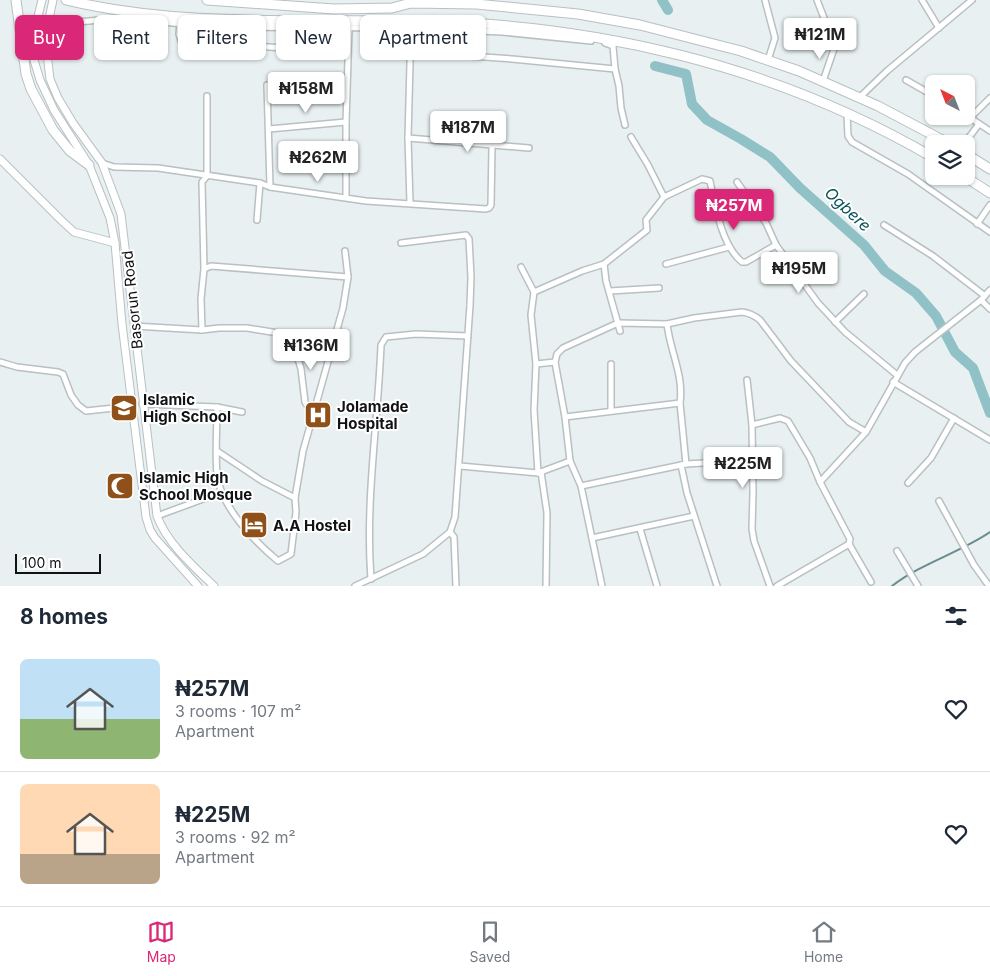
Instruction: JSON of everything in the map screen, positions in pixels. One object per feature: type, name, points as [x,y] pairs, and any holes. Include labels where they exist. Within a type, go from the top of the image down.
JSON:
[{"type":"highway","points":[[16,0],[26,74],[34,96],[53,130],[70,152],[90,165]]},
{"type":"highway","points":[[66,0],[123,12],[188,18],[360,23]]},
{"type":"highway","points":[[207,0],[334,9],[392,8],[411,1],[486,4],[601,17],[696,38],[768,60],[823,80],[910,121],[934,135]]},
{"type":"highway","points":[[486,24],[539,28],[638,44],[735,70],[782,86],[847,113],[880,128],[925,153]]},
{"type":"highway","points":[[975,160],[990,169]]},
{"type":"highway","points":[[975,183],[990,193]]},
{"type":"main road","name":"Basorun Road","points":[[42,0],[34,33],[34,60],[40,80],[54,110],[90,165],[110,218],[115,243],[122,324],[146,517],[150,530],[170,557],[198,586]]},
{"type":"main road","name":"Basorun Road","points":[[53,0],[45,37],[50,79],[58,98],[73,123],[102,162],[122,222],[142,404],[157,516],[165,532],[179,550],[214,586]]},
{"type":"main road","points":[[0,159],[74,232],[115,243]]},
{"type":"main road","points":[[141,488],[152,486]]},
{"type":"street","points":[[765,0],[775,38],[768,60]]},
{"type":"street","points":[[817,0],[835,46],[823,80]]},
{"type":"street","points":[[922,0],[939,28]]},
{"type":"street","points":[[860,97],[887,70],[972,0]]},
{"type":"street","points":[[84,21],[120,18],[178,23]]},
{"type":"street","points":[[486,31],[607,43],[614,46],[615,70],[620,86],[621,108],[625,125]]},
{"type":"street","points":[[486,56],[615,70]]},
{"type":"street","points":[[346,197],[347,60]]},
{"type":"street","points":[[410,60],[408,138],[410,203]]},
{"type":"street","points":[[906,80],[925,91]]},
{"type":"street","points":[[267,85],[270,188]]},
{"type":"street","points":[[202,330],[201,299],[204,269],[202,182],[207,176],[207,96]]},
{"type":"street","points":[[975,110],[990,98]]},
{"type":"street","points":[[847,113],[848,136],[852,142],[908,174],[990,232]]},
{"type":"street","points":[[975,121],[990,131]]},
{"type":"street","points":[[269,129],[346,122]]},
{"type":"street","points":[[971,135],[979,124]]},
{"type":"street","points":[[631,137],[664,197]]},
{"type":"street","points":[[408,138],[529,148]]},
{"type":"street","points":[[102,162],[114,167],[158,168],[260,183],[270,188],[366,200],[489,208],[491,205],[492,146]]},
{"type":"street","points":[[534,292],[582,271],[604,264],[647,230],[646,220],[664,197],[702,179],[710,181],[716,208],[729,247],[738,259],[746,262],[776,245]]},
{"type":"street","points":[[737,182],[766,223],[776,245],[818,302],[835,322],[897,375]]},
{"type":"street","points":[[257,220],[260,183]]},
{"type":"street","points":[[977,224],[990,205]]},
{"type":"street","points":[[884,225],[934,256],[983,298],[990,309]]},
{"type":"street","points":[[355,586],[422,554],[450,532],[455,517],[460,466],[471,277],[468,237],[457,236],[401,242]]},
{"type":"street","points":[[666,264],[729,247]]},
{"type":"street","points":[[217,408],[217,474],[223,497],[251,535],[278,562],[291,554],[296,512],[295,498],[303,450],[343,308],[348,277],[345,252]]},
{"type":"street","points":[[604,264],[606,281],[620,331]]},
{"type":"street","points":[[204,269],[211,266],[236,267],[348,277]]},
{"type":"street","points":[[521,267],[534,292],[531,315],[536,364],[534,410],[540,472],[547,513],[546,586]]},
{"type":"street","points":[[610,291],[659,288]]},
{"type":"street","points":[[820,482],[866,432],[905,362],[983,298],[990,290]]},
{"type":"street","points":[[835,322],[864,294]]},
{"type":"street","points":[[602,586],[581,486],[570,460],[565,417],[555,362],[557,354],[563,348],[618,324],[667,324],[694,318],[742,312],[755,315],[791,360],[848,422],[866,432]]},
{"type":"street","points":[[667,324],[670,344],[680,376],[683,465],[687,493],[717,586]]},
{"type":"street","points":[[134,326],[202,330],[247,328],[334,342]]},
{"type":"street","points":[[291,334],[301,369],[305,402],[313,414]]},
{"type":"street","points":[[371,579],[369,516],[381,345],[386,337],[394,336],[436,334],[468,336]]},
{"type":"street","points":[[0,362],[63,374],[71,395],[78,406],[86,411],[133,406]]},
{"type":"street","points":[[536,364],[555,362]]},
{"type":"street","points":[[611,364],[611,411]]},
{"type":"street","points":[[747,380],[752,425],[752,529],[754,541],[770,586]]},
{"type":"street","points":[[893,382],[990,440]]},
{"type":"street","points":[[565,417],[680,403]]},
{"type":"street","points":[[142,404],[217,408],[242,412]]},
{"type":"street","points":[[752,425],[780,418],[788,420],[810,458],[820,482],[850,539],[848,544],[777,586]]},
{"type":"street","points":[[908,483],[931,458],[954,418]]},
{"type":"street","points":[[217,451],[262,481],[295,498]]},
{"type":"street","points":[[460,466],[540,472],[570,460]]},
{"type":"street","points":[[581,486],[683,465],[720,462],[753,464]]},
{"type":"street","points":[[157,516],[214,495],[223,497]]},
{"type":"street","points":[[938,501],[979,574],[989,586]]},
{"type":"street","points":[[592,538],[694,516]]},
{"type":"street","points":[[640,529],[657,586]]},
{"type":"street","points":[[450,532],[454,537],[456,586]]},
{"type":"street","points":[[848,544],[871,582]]},
{"type":"street","points":[[897,550],[918,586]]},
{"type":"waterway","name":"Ogbere","points":[[662,0],[668,10]]},
{"type":"waterway","name":"Ogbere","points":[[655,66],[686,74],[692,104],[707,120],[770,157],[800,188],[864,245],[885,271],[916,293],[936,316],[955,352],[973,368],[990,413]]},
{"type":"waterway","points":[[892,586],[916,571],[990,532]]},
{"type":"place","name":"Islamic High School","points":[[124,408]]},
{"type":"place","name":"Jolamade Hospital","points":[[318,415]]},
{"type":"place","name":"Islamic High School Mosque","points":[[120,486]]},
{"type":"place","name":"A.A Hostel","points":[[254,525]]}]
